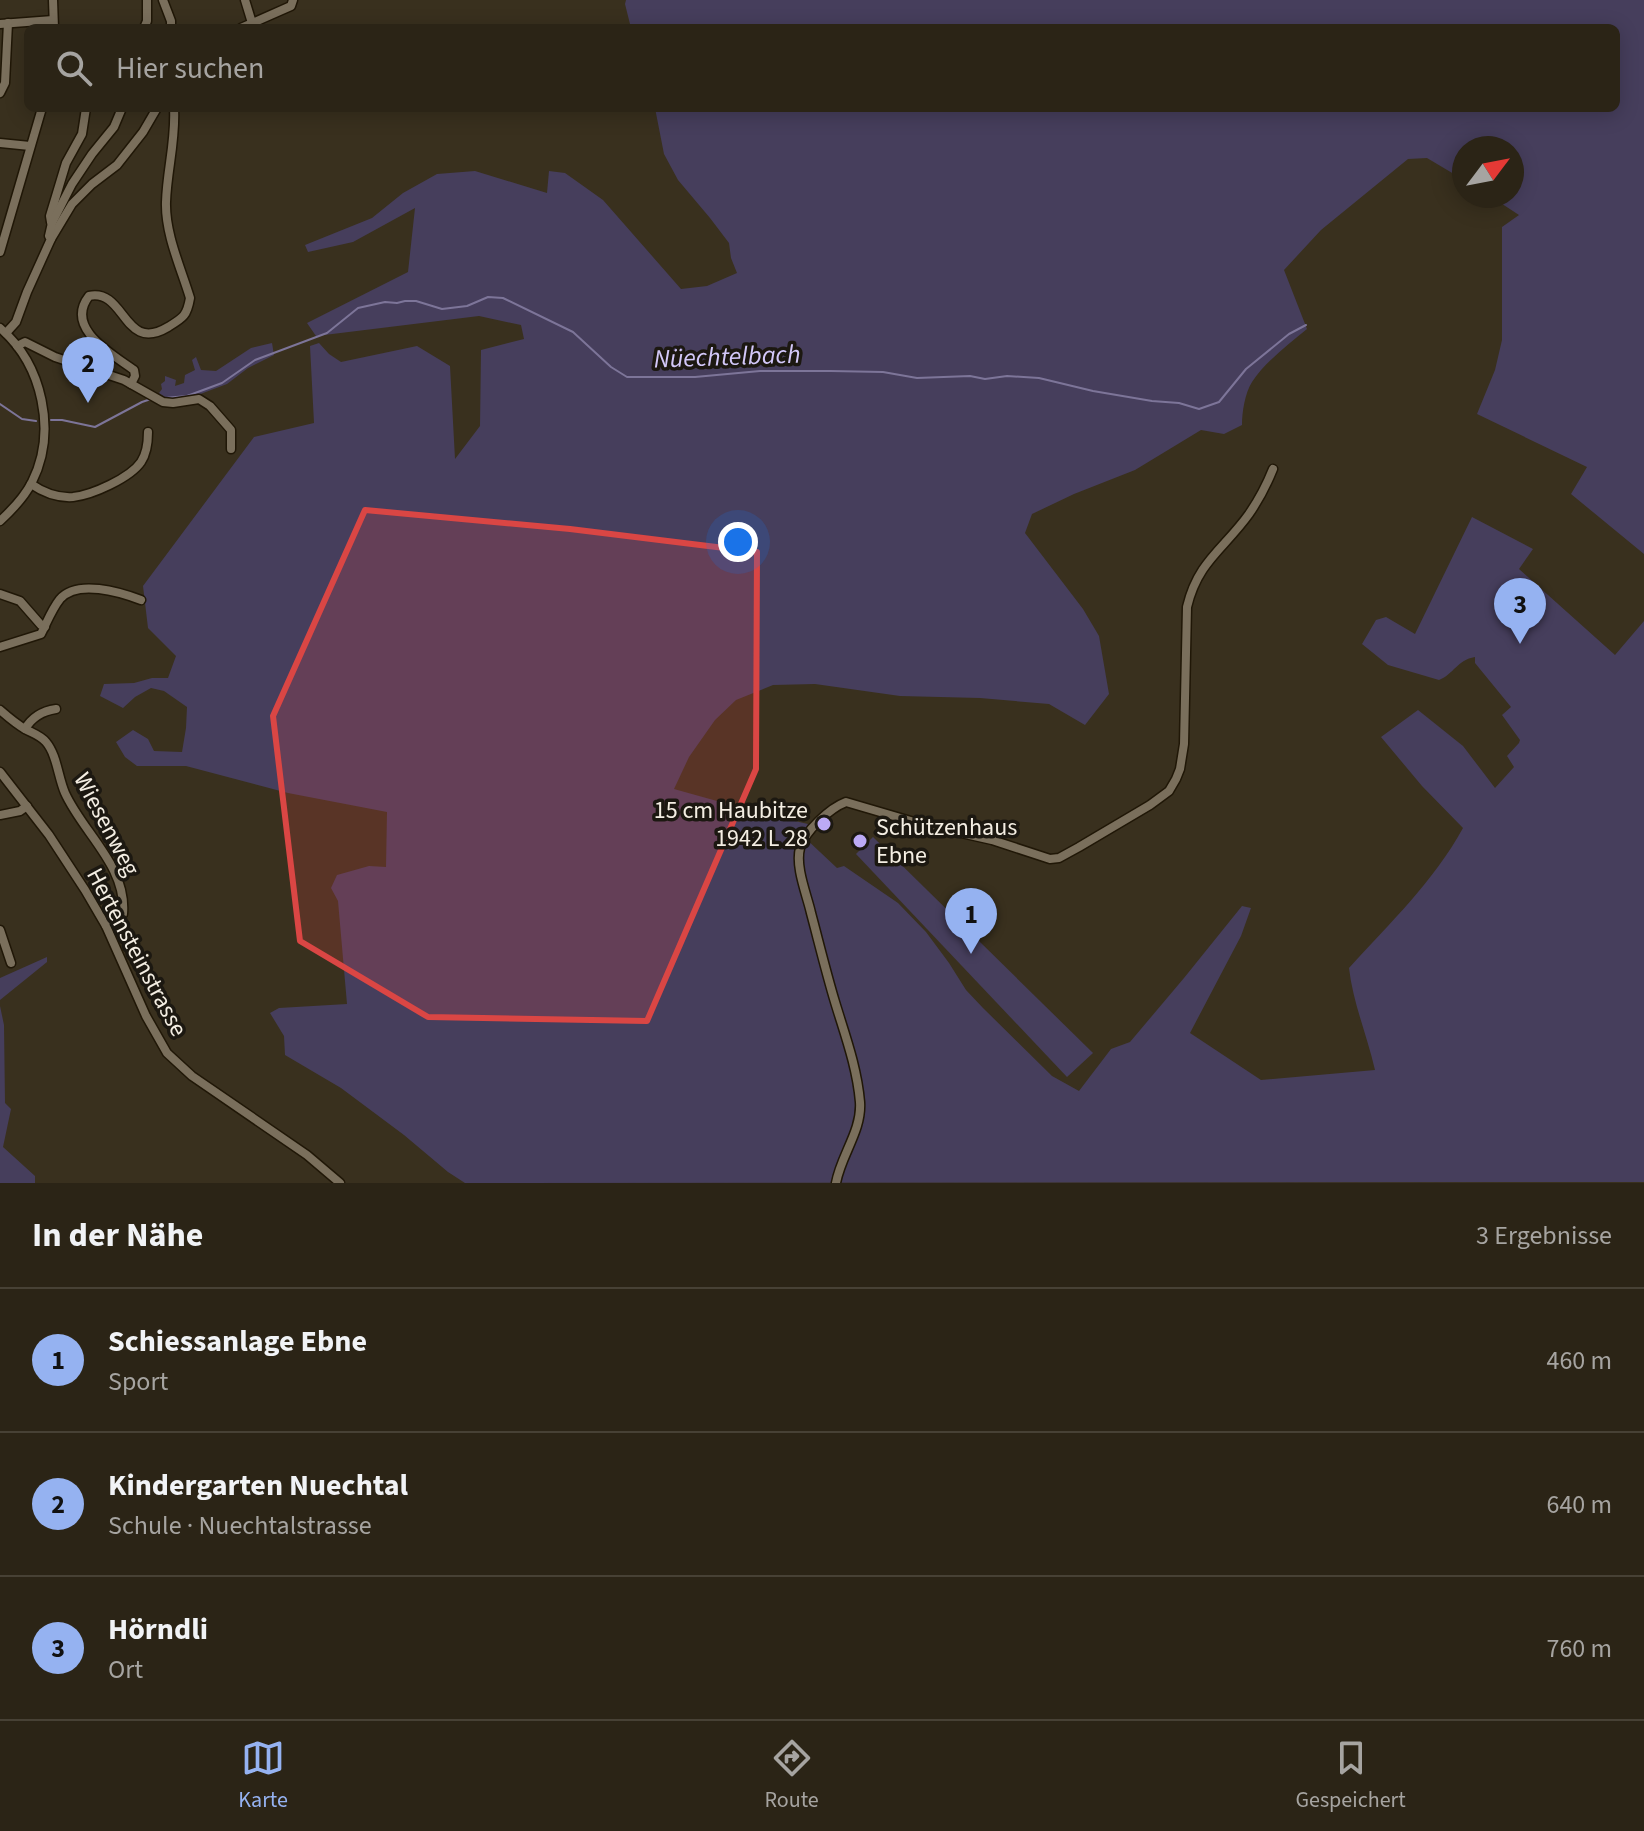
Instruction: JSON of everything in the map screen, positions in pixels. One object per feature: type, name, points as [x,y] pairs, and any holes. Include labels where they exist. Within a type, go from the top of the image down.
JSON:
[{"type":"street","points":[[0,93],[5,83],[4,24],[53,24],[53,0]]},
{"type":"street","points":[[146,24],[147,0]]},
{"type":"street","points":[[163,0],[171,24]]},
{"type":"street","points":[[245,0],[252,23],[291,6],[293,0]]},
{"type":"street","points":[[0,252],[3,232],[41,112]]},
{"type":"street","points":[[52,223],[50,216],[63,174],[82,134],[85,112]]},
{"type":"street","points":[[51,239],[52,223],[80,171],[114,127],[120,112]]},
{"type":"street","points":[[0,521],[31,484],[44,443],[44,415],[39,388],[32,370],[3,330],[16,322],[51,239],[72,204],[117,165],[155,112]]},
{"type":"street","points":[[131,384],[134,370],[93,340],[85,327],[83,310],[89,296],[100,295],[109,300],[134,329],[151,335],[180,320],[188,311],[190,298],[171,238],[166,207],[174,112]]},
{"type":"street","points":[[0,143],[30,146]]},
{"type":"street","points":[[17,346],[25,342],[55,357],[131,384],[163,402],[199,399],[210,406],[231,430],[231,449]]},
{"type":"street","points":[[31,484],[48,494],[74,497],[117,482],[143,460],[148,432]]},
{"type":"street","points":[[836,1183],[855,1134],[860,1106],[855,1070],[800,871],[800,848],[812,828],[828,811],[846,802],[909,821],[992,840],[1050,859],[1059,858],[1079,847],[1169,791],[1180,769],[1184,744],[1187,607],[1191,591],[1209,559],[1249,514],[1273,469]]},
{"type":"street","points":[[0,647],[41,634],[60,599],[74,589],[107,591],[141,600]]},
{"type":"street","points":[[0,594],[20,601],[45,627]]},
{"type":"street","points":[[25,729],[44,711],[56,709]]},
{"type":"street","name":"Wiesenweg","points":[[0,710],[25,729],[42,737],[49,746],[65,793],[105,853],[121,892],[123,914],[106,926]]},
{"type":"street","name":"Hertensteinstrasse","points":[[0,772],[49,835],[85,890],[106,926],[152,1029],[172,1059],[307,1155],[340,1183]]},
{"type":"street","points":[[0,815],[20,811],[27,806]]},
{"type":"street","points":[[0,930],[11,963]]},
{"type":"highlighted area","points":[[365,510],[570,529],[757,552],[756,769],[647,1021],[428,1017],[300,941],[273,716]]},
{"type":"shaded area","points":[[626,0],[1644,0],[1644,554],[1571,494],[1587,467],[1477,414],[1495,370],[1502,340],[1502,227],[1519,215],[1508,208],[1524,208],[1524,136],[1452,136],[1452,173],[1427,158],[1408,159],[1321,230],[1284,270],[1307,329],[1270,360],[1252,382],[1244,403],[1242,425],[1224,434],[1201,430],[1135,470],[1032,514],[1025,533],[1083,609],[1099,636],[1109,694],[1085,725],[1049,704],[900,696],[815,684],[773,685],[736,700],[715,720],[689,757],[674,789],[808,824],[804,837],[837,868],[844,866],[898,903],[926,932],[966,990],[983,1008],[1052,1076],[1079,1091],[1111,1049],[1130,1042],[1242,906],[1251,908],[1241,936],[1190,1033],[1261,1080],[1375,1070],[1349,968],[1425,884],[1463,828],[1381,737],[1418,710],[1463,746],[1495,788],[1514,767],[1507,756],[1520,740],[1502,715],[1511,707],[1475,663],[1475,657],[1464,661],[1439,680],[1388,665],[1362,644],[1376,620],[1386,617],[1415,634],[1472,517],[1533,549],[1519,569],[1615,655],[1644,621],[1644,1182],[465,1183],[341,1088],[285,1055],[284,1036],[270,1013],[279,1008],[347,1004],[338,901],[331,888],[337,875],[369,866],[386,867],[387,812],[288,793],[186,766],[137,766],[125,757],[116,742],[133,730],[148,739],[154,751],[182,752],[187,707],[164,691],[151,688],[123,708],[100,696],[104,684],[168,678],[176,656],[148,628],[143,586],[254,437],[314,423],[310,346],[319,343],[341,362],[417,346],[450,366],[455,459],[480,426],[481,350],[524,339],[521,325],[479,316],[316,336],[307,323],[408,272],[415,208],[353,242],[308,252],[305,245],[372,218],[403,193],[437,174],[475,171],[547,193],[549,171],[565,173],[603,200],[681,289],[707,286],[737,273],[729,243],[678,180],[664,154],[656,112],[1620,112],[1620,24],[630,24]]},
{"type":"shaded area","points":[[272,343],[274,355],[248,368],[227,384],[181,399],[168,399],[159,393],[165,376],[176,380],[175,386],[184,383],[185,375],[195,370],[192,360],[196,357],[201,370],[216,371],[251,348]]},
{"type":"shaded area","points":[[873,837],[1093,1053],[1067,1077],[856,854]]},
{"type":"shaded area","points":[[47,957],[47,962],[0,1000],[0,978]]},
{"type":"shaded area","points":[[0,1006],[4,1025],[5,1103],[11,1109],[3,1147],[35,1176],[35,1183],[0,1183]]},
{"type":"waterway","name":"Nüechtelbach","points":[[165,398],[187,396],[222,383],[255,360],[327,333],[358,308],[385,302],[416,301],[442,309],[467,306],[488,297],[503,298],[573,332],[611,367],[627,377],[695,377],[760,371],[883,372],[917,378],[970,376],[985,379],[1007,376],[1039,378],[1093,391],[1179,403],[1199,409],[1219,402],[1246,369],[1289,334],[1306,325]]},
{"type":"waterway","name":"Nüechtelbach","points":[[51,420],[95,427],[151,399]]},
{"type":"waterway","name":"Nüechtelbach","points":[[0,404],[22,419],[36,421]]},
{"type":"place","name":"Kindergarten Nuechtal","points":[[88,403]]},
{"type":"place","name":"Hörndli","points":[[1520,644]]},
{"type":"place","name":"15 cm Haubitze 1942 L 28","points":[[824,824]]},
{"type":"place","name":"Schützenhaus Ebne","points":[[860,841]]},
{"type":"place","name":"Schiessanlage Ebne","points":[[971,954]]}]
